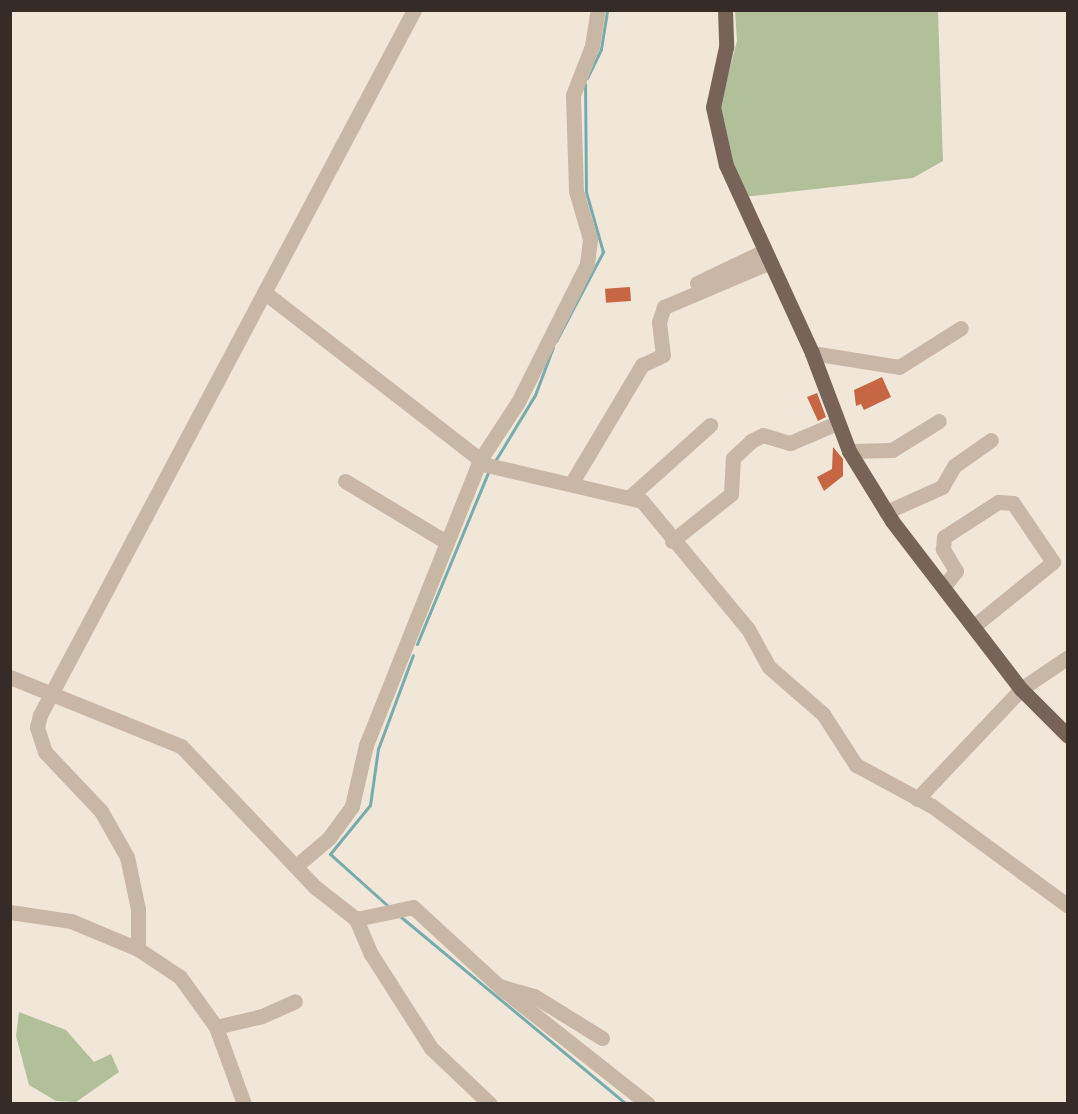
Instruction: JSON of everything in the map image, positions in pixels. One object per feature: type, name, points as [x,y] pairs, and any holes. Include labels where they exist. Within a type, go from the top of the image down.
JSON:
[{"type":"main road","points":[[725,10],[726,47],[712,108],[726,165],[765,258],[812,353],[849,451],[886,512],[945,585],[1021,689],[1068,736]]},
{"type":"street","points":[[138,949],[134,884],[116,832],[39,741],[40,715],[414,10]]},
{"type":"street","points":[[296,866],[329,838],[352,806],[366,745],[480,460],[518,402],[587,264],[590,239],[576,191],[573,95],[592,46],[598,10]]},
{"type":"street","points":[[571,484],[642,365],[663,355],[659,322],[664,307],[765,258]]},
{"type":"street","points":[[264,292],[480,460],[505,473],[632,495],[748,629],[769,667],[823,714],[856,765],[917,799],[1068,906]]},
{"type":"street","points":[[812,353],[899,367],[961,328]]},
{"type":"street","points":[[849,451],[892,450],[939,421]]},
{"type":"street","points":[[672,542],[731,494],[733,458],[751,441],[763,435],[790,443],[837,423]]},
{"type":"street","points":[[632,495],[710,425]]},
{"type":"street","points":[[886,512],[942,487],[954,466],[991,440]]},
{"type":"street","points":[[345,481],[446,542]]},
{"type":"street","points":[[945,585],[956,572],[943,549],[944,537],[998,502],[1013,503],[1053,562],[975,625]]},
{"type":"street","points":[[917,799],[1021,689],[1068,657]]},
{"type":"street","points":[[10,677],[182,746],[296,866],[356,919],[371,954],[431,1048],[490,1104]]},
{"type":"street","points":[[356,919],[413,907],[499,986],[648,1104]]},
{"type":"street","points":[[10,912],[71,921],[138,949],[180,977],[216,1027],[244,1104]]},
{"type":"street","points":[[499,986],[534,996],[602,1038]]},
{"type":"street","points":[[216,1027],[262,1016],[294,1000]]},
{"type":"green space","points":[[735,11],[938,11],[943,161],[913,178],[743,197],[719,110],[737,41]]},
{"type":"green space","points":[[19,1012],[66,1030],[94,1062],[111,1054],[119,1072],[76,1102],[56,1101],[29,1085],[16,1036]]},
{"type":"building","points":[[630,287],[631,301],[606,303],[605,289]]},
{"type":"building","points":[[882,377],[891,397],[864,410],[861,404],[856,406],[854,390]]},
{"type":"building","points":[[817,393],[826,417],[818,421],[807,397]]},
{"type":"building","points":[[833,447],[843,459],[843,476],[824,491],[817,477],[832,469]]},
{"type":"waterway","points":[[587,78],[601,49],[607,10]]},
{"type":"waterway","points":[[556,341],[603,252],[586,192],[585,84]]},
{"type":"waterway","points":[[495,461],[535,395],[553,347]]},
{"type":"waterway","points":[[417,644],[488,473]]},
{"type":"waterway","points":[[388,906],[330,854],[370,805],[378,749],[413,655]]},
{"type":"waterway","points":[[401,917],[626,1104]]}]
